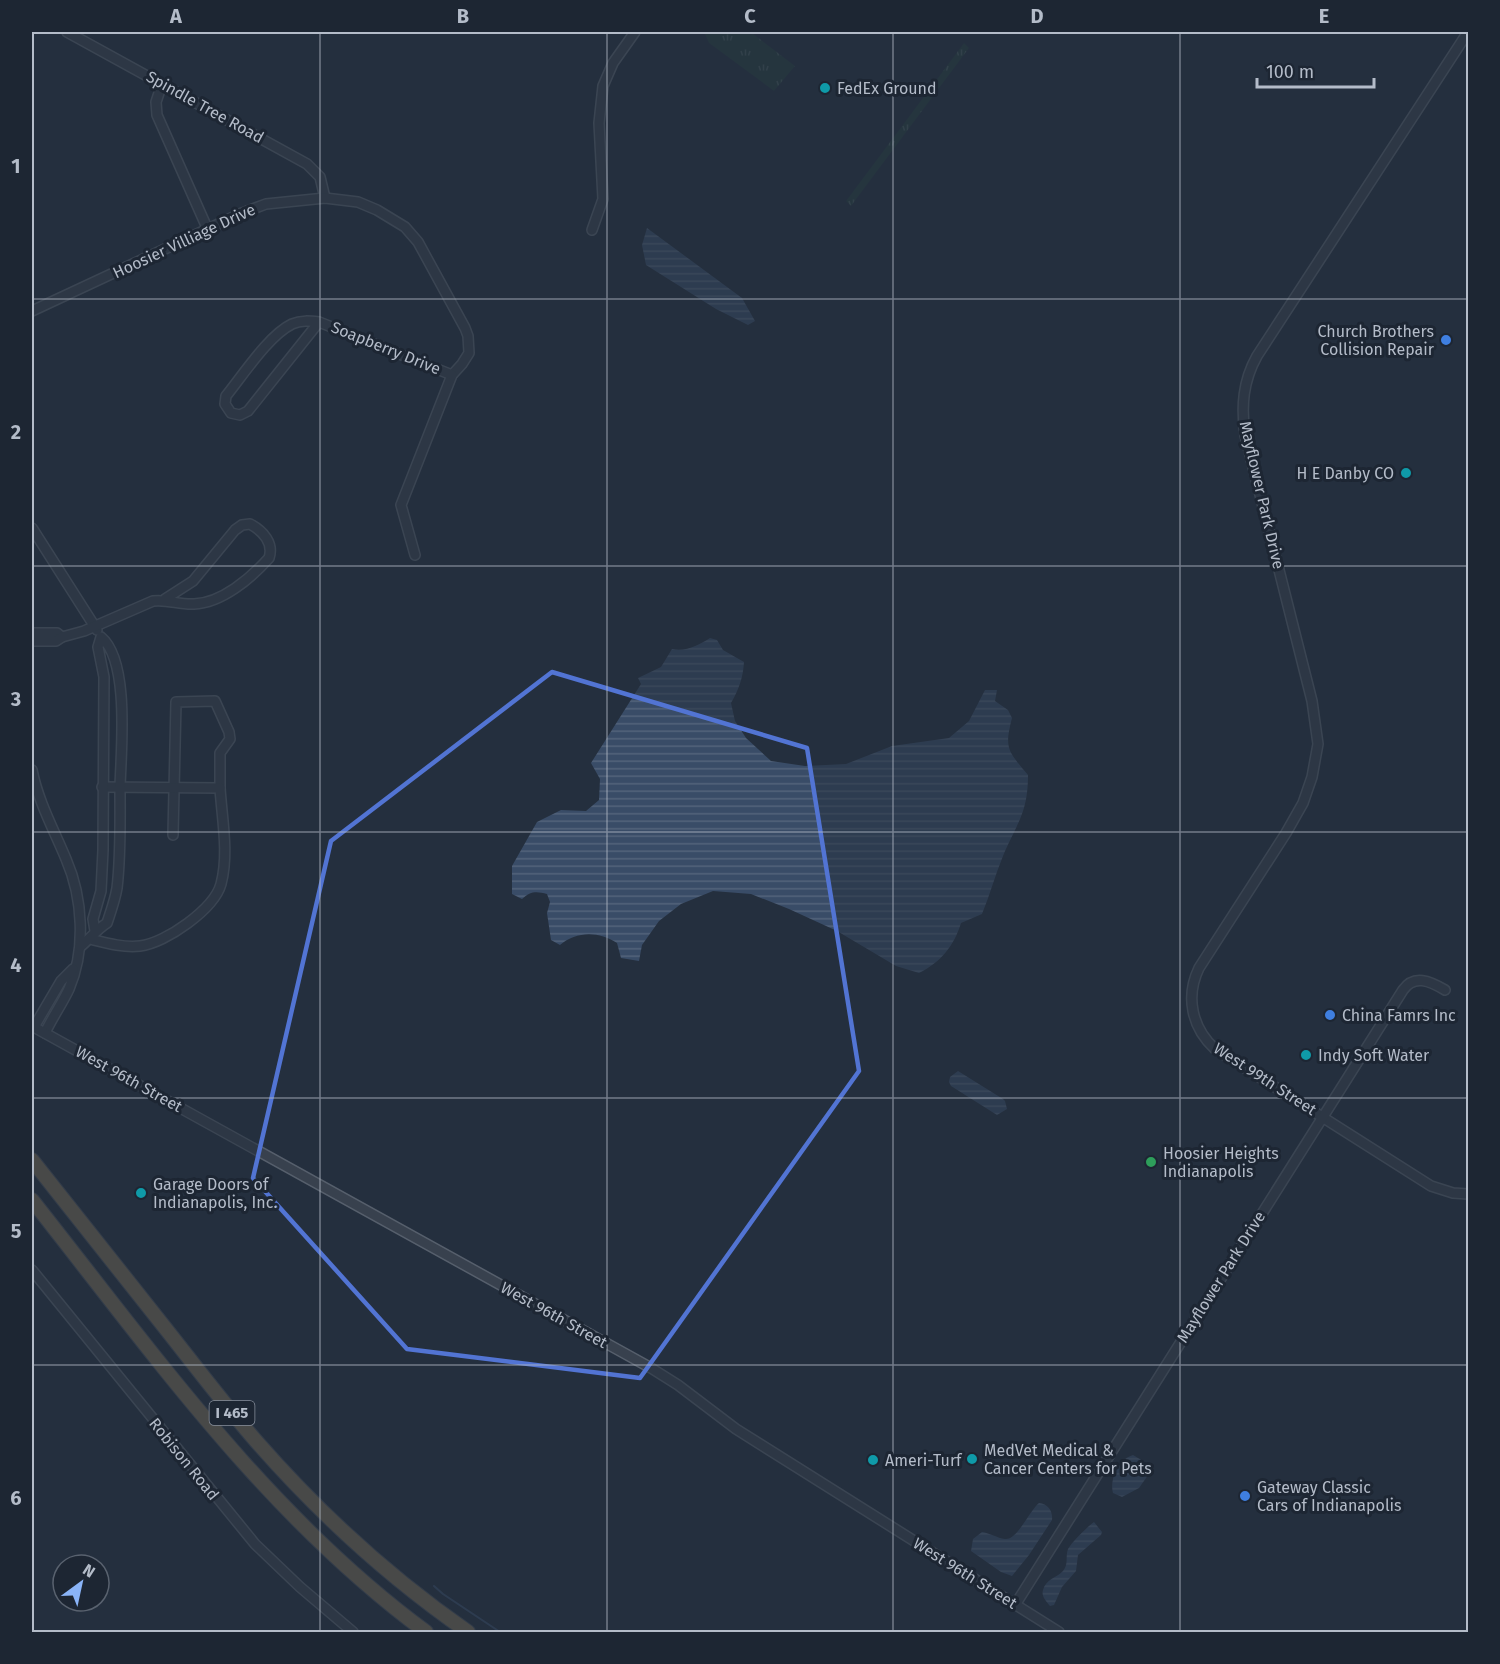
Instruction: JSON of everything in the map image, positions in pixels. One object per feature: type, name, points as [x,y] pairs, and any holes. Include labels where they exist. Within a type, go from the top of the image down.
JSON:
[{"type":"highway","name":"I 465","points":[[32,1160],[278,1466],[364,1550],[415,1593],[468,1632]]},
{"type":"highway","name":"I 465","points":[[32,1200],[207,1420],[278,1502],[356,1577],[426,1632]]},
{"type":"street","name":"Spindle Tree Road","points":[[67,32],[313,167],[323,183],[326,198]]},
{"type":"street","points":[[592,230],[603,199],[599,123],[603,86],[612,63],[635,32]]},
{"type":"street","name":"Mayflower Park Drive","points":[[1286,833],[1303,803],[1318,744],[1312,701],[1245,435],[1242,405],[1245,384],[1250,369],[1263,347],[1468,33]]},
{"type":"street","points":[[162,84],[156,102],[157,115],[208,230]]},
{"type":"street","name":"Hoosier Villiage Drive","points":[[32,311],[266,204],[326,198],[358,202],[377,210],[405,227],[418,242],[468,336],[469,353],[452,375],[401,505],[415,555]]},
{"type":"street","name":"Soapberry Drive","points":[[320,322],[248,411],[240,415],[231,413],[225,404],[226,396],[278,332],[294,323],[320,322],[452,375]]},
{"type":"street","points":[[32,641],[56,640],[84,632],[148,603],[165,599],[193,581],[238,527],[250,524],[265,535],[270,547],[269,558],[229,592],[196,604],[170,602],[165,599]]},
{"type":"street","points":[[32,528],[101,637],[109,644],[119,683],[122,714],[121,833],[117,888],[107,923],[80,947]]},
{"type":"street","points":[[32,633],[57,633],[62,637]]},
{"type":"street","points":[[92,935],[93,919],[101,891],[104,677],[98,647],[101,637]]},
{"type":"street","points":[[92,935],[116,945],[141,946],[166,938],[202,911],[216,897],[222,883],[225,850],[220,788],[220,753],[230,739],[215,701],[176,702],[173,836]]},
{"type":"street","points":[[32,770],[40,798],[74,880],[80,922],[80,947],[70,987],[45,1033]]},
{"type":"street","points":[[102,787],[220,788]]},
{"type":"street","name":"West 99th Street","points":[[1286,833],[1199,968],[1192,985],[1192,1008],[1203,1036],[1215,1049],[1431,1186],[1453,1193],[1468,1194]]},
{"type":"street","points":[[33,1026],[61,981],[75,967]]},
{"type":"street","name":"Mayflower Park Drive","points":[[1015,1605],[1406,986],[1415,980],[1425,980],[1445,990]]},
{"type":"street","name":"West 96th Street","points":[[33,1026],[651,1368],[678,1385],[736,1429],[1059,1632]]},
{"type":"street","name":"Robison Road","points":[[32,1270],[248,1536],[300,1587],[353,1632]]},
{"type":"highlighted area","points":[[552,672],[807,748],[859,1071],[640,1378],[407,1349],[253,1178],[331,841]]},
{"type":"green space","points":[[704,32],[746,32],[751,35],[752,33],[795,66],[774,91],[709,43]]},
{"type":"green space","points":[[964,43],[969,48],[851,206],[846,201]]},
{"type":"water","points":[[647,228],[742,298],[755,321],[748,325],[716,309],[646,265],[642,245]]},
{"type":"water","points":[[710,638],[717,640],[723,650],[744,662],[740,683],[731,703],[735,721],[746,738],[771,761],[805,766],[846,764],[892,746],[949,738],[969,721],[985,690],[997,690],[995,701],[1008,710],[1012,718],[1008,737],[1009,749],[1028,775],[1024,809],[1000,863],[982,914],[961,923],[946,953],[927,969],[919,973],[896,966],[837,931],[751,894],[713,891],[681,904],[659,921],[642,945],[639,961],[621,958],[617,943],[603,936],[580,935],[560,945],[551,940],[547,913],[550,902],[547,894],[534,892],[522,899],[512,894],[512,866],[537,822],[561,810],[586,811],[599,800],[600,779],[591,763],[641,684],[638,678],[661,667],[672,649],[687,649]]},
{"type":"water","points":[[958,1071],[1003,1099],[1007,1109],[997,1115],[951,1086],[950,1077]]},
{"type":"water","points":[[1133,1455],[1143,1461],[1151,1471],[1139,1488],[1122,1497],[1113,1493],[1112,1482],[1119,1465]]},
{"type":"water","points":[[1039,1503],[1049,1508],[1052,1520],[1012,1576],[1001,1572],[971,1551],[973,1539],[982,1532],[1005,1539],[1014,1535]]},
{"type":"water","points":[[1094,1522],[1102,1532],[1101,1535],[1078,1555],[1076,1571],[1062,1587],[1054,1605],[1050,1606],[1044,1598],[1044,1586],[1063,1571],[1066,1566],[1068,1549]]},
{"type":"waterway","points":[[434,1586],[500,1632]]},
{"type":"place","name":"FedEx Ground","points":[[825,88]]},
{"type":"place","name":"Church Brothers Collision Repair","points":[[1446,340]]},
{"type":"place","name":"H E Danby CO","points":[[1406,473]]},
{"type":"place","name":"China Famrs Inc","points":[[1330,1015]]},
{"type":"place","name":"Indy Soft Water","points":[[1306,1055]]},
{"type":"place","name":"Hoosier Heights Indianapolis","points":[[1151,1162]]},
{"type":"place","name":"Garage Doors of Indianapolis, Inc.","points":[[141,1193]]},
{"type":"place","name":"MedVet Medical & Cancer Centers for Pets","points":[[972,1459]]},
{"type":"place","name":"Ameri-Turf","points":[[873,1460]]},
{"type":"place","name":"Gateway Classic Cars of Indianapolis","points":[[1245,1496]]}]
